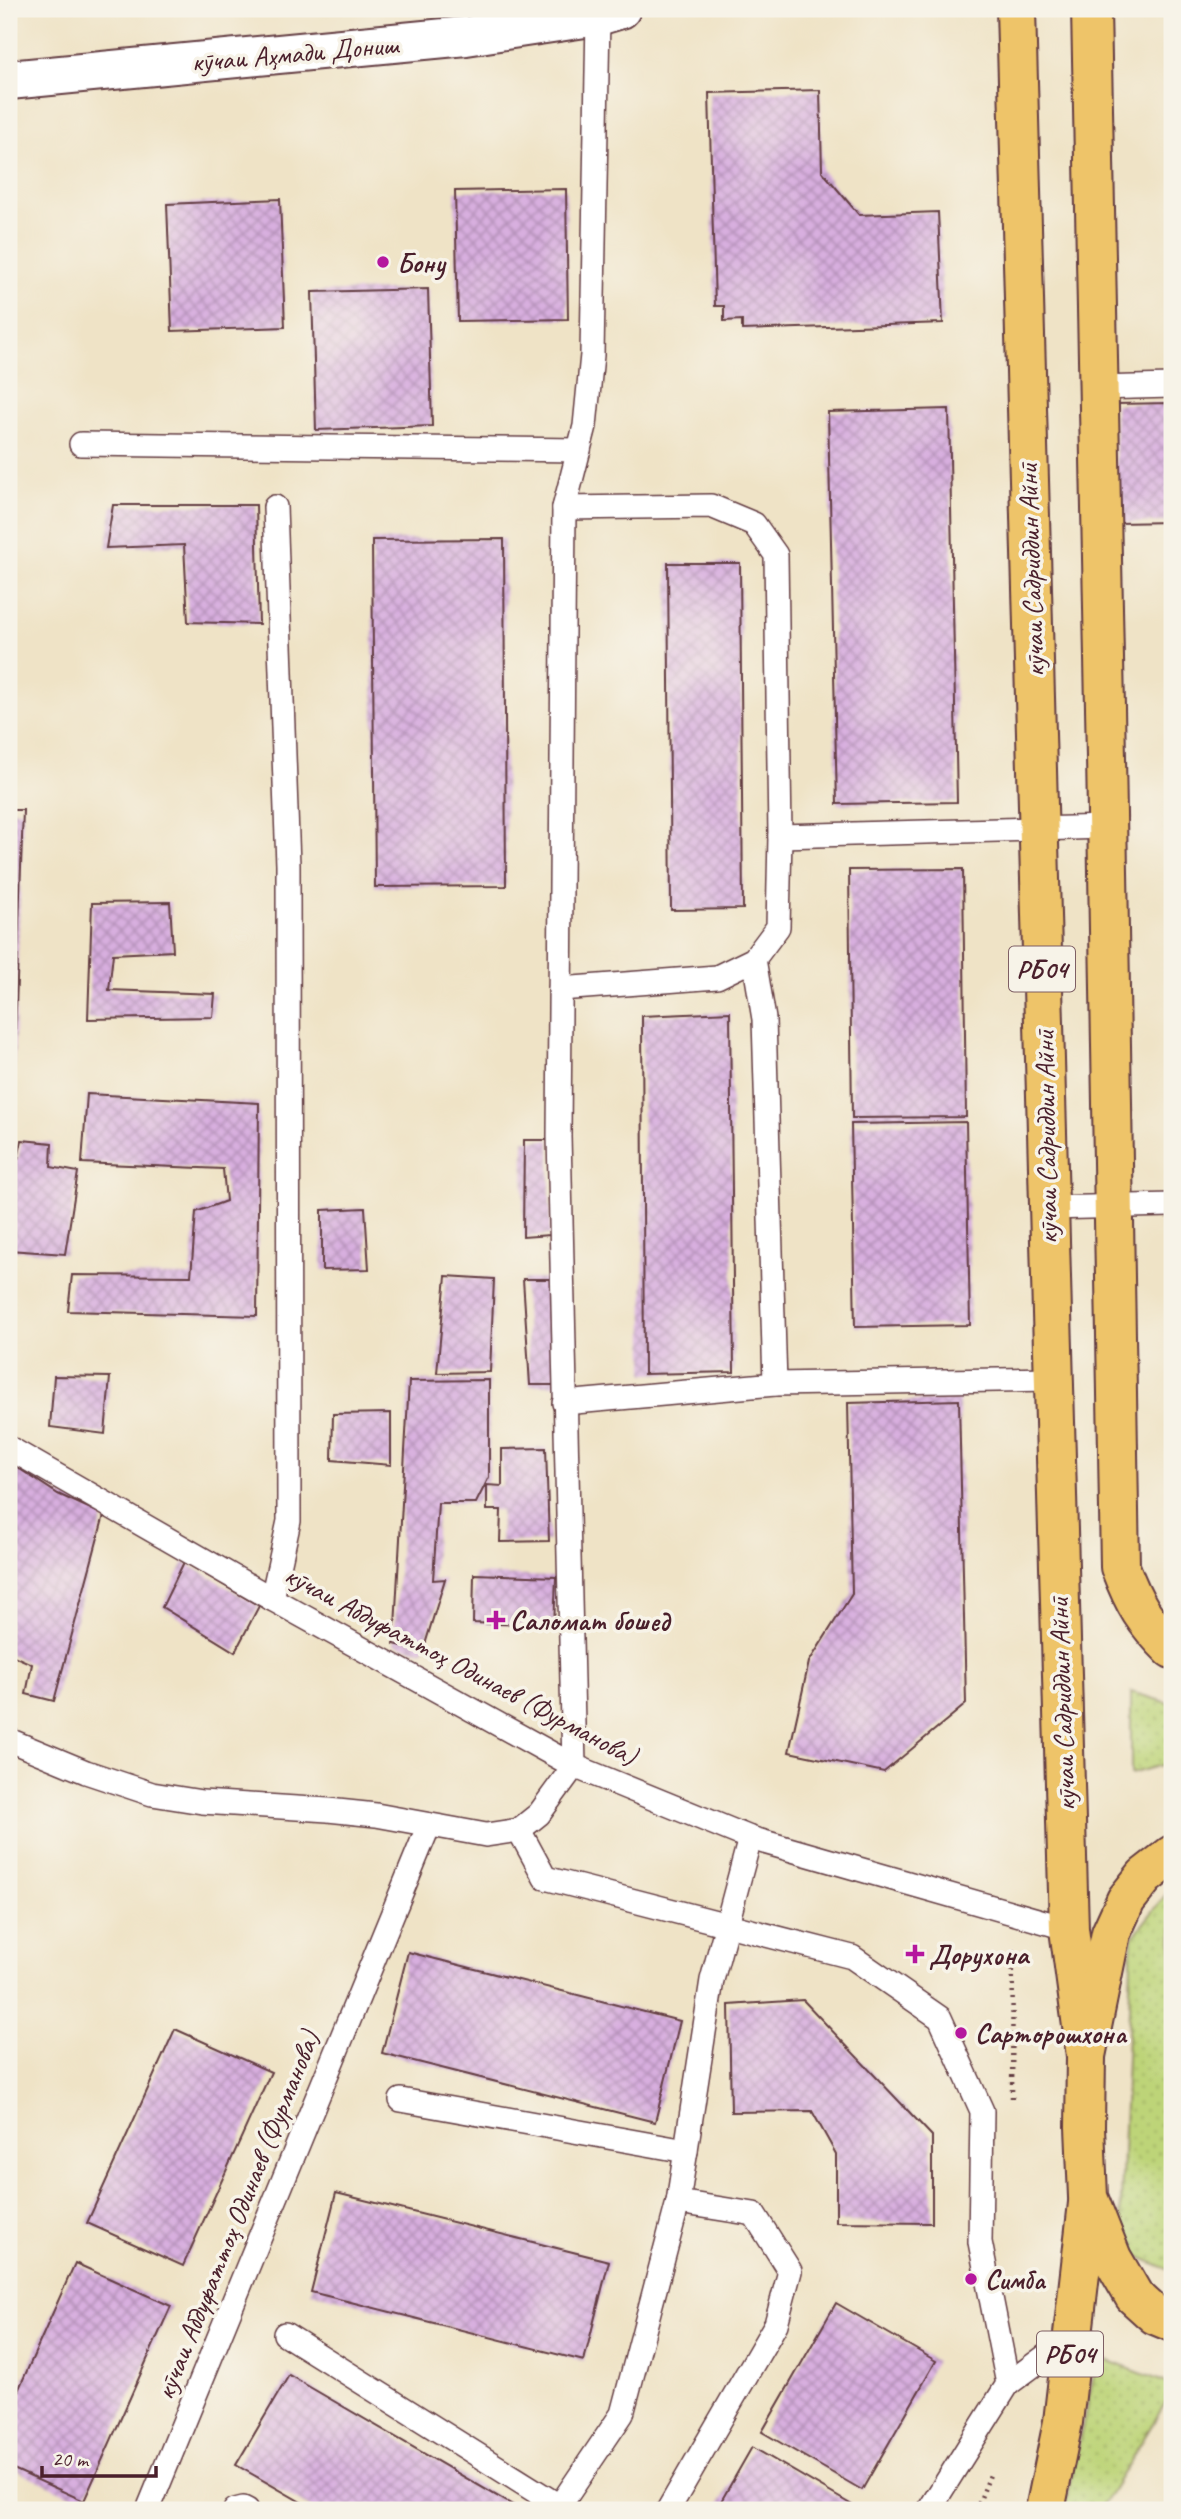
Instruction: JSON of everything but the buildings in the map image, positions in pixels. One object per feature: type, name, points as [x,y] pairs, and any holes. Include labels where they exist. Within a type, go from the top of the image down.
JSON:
[{"type":"highway","name":"кӯчаи Садриддин Айнӣ","points":[[1016,9],[1069,1929]]},
{"type":"highway","name":"РБ04","points":[[1091,9],[1116,1206],[1120,1567],[1133,1602],[1152,1630],[1172,1649]]},
{"type":"highway","name":"РБ04","points":[[1086,2056],[1111,1933],[1126,1900],[1145,1877],[1172,1855]]},
{"type":"highway","name":"РБ04","points":[[1045,2510],[1063,2422],[1088,2197],[1086,2056],[1069,1929]]},
{"type":"highway","name":"РБ04","points":[[1088,2197],[1112,2258],[1134,2296],[1155,2315],[1172,2322]]},
{"type":"street","name":"кӯчаи Аҳмади Дониш","points":[[9,80],[383,46],[509,31],[609,12]]},
{"type":"lane","points":[[9,1740],[86,1772],[152,1794],[202,1802],[328,1810],[486,1835],[519,1830],[539,1814],[574,1766],[559,1136],[564,508],[585,426],[592,355],[609,12]]},
{"type":"lane","points":[[1097,388],[1172,386]]},
{"type":"lane","points":[[81,444],[579,450]]},
{"type":"lane","points":[[560,989],[717,977],[754,959],[778,927],[780,836],[776,555],[754,524],[711,506],[564,508]]},
{"type":"lane","points":[[272,1599],[289,1521],[288,865],[275,507]]},
{"type":"lane","points":[[780,836],[1107,827]]},
{"type":"lane","points":[[754,959],[764,1018],[775,1384]]},
{"type":"lane","points":[[1048,1208],[1172,1205]]},
{"type":"lane","points":[[564,1403],[775,1384],[1053,1379]]},
{"type":"lane","name":"кӯчаи Абдуфаттоҳ Одинаев (Фурманова)","points":[[9,1448],[272,1599],[574,1766],[750,1838],[1069,1929]]},
{"type":"lane","name":"кӯчаи Абдуфаттоҳ Одинаев (Фурманова)","points":[[148,2510],[429,1825]]},
{"type":"lane","points":[[519,1830],[545,1878],[852,1957],[940,2018],[982,2112],[980,2242],[1008,2384]]},
{"type":"lane","points":[[285,2334],[558,2508],[622,2414],[678,2202],[712,1980],[750,1838]]},
{"type":"lane","points":[[401,2100],[686,2151]]},
{"type":"lane","points":[[668,2510],[776,2324],[790,2271],[754,2214],[678,2202]]},
{"type":"lane","points":[[929,2510],[1008,2384],[1073,2336]]},
{"type":"lane","points":[[234,2510],[247,2510]]},
{"type":"green space","points":[[1131,1692],[1172,1704],[1172,1762],[1131,1774]]},
{"type":"green space","points":[[1172,1887],[1172,2271],[1119,2248],[1132,1938]]},
{"type":"green space","points":[[1098,2357],[1172,2385],[1172,2392],[1100,2510],[1064,2510]]},
{"type":"place","name":"Бону","points":[[383,262]]},
{"type":"place","name":"Саломат бошед","points":[[496,1620]]},
{"type":"place","name":"Дорухона","points":[[915,1954]]},
{"type":"place","name":"Сарторошхона","points":[[961,2033]]},
{"type":"place","name":"Симба","points":[[971,2279]]}]
